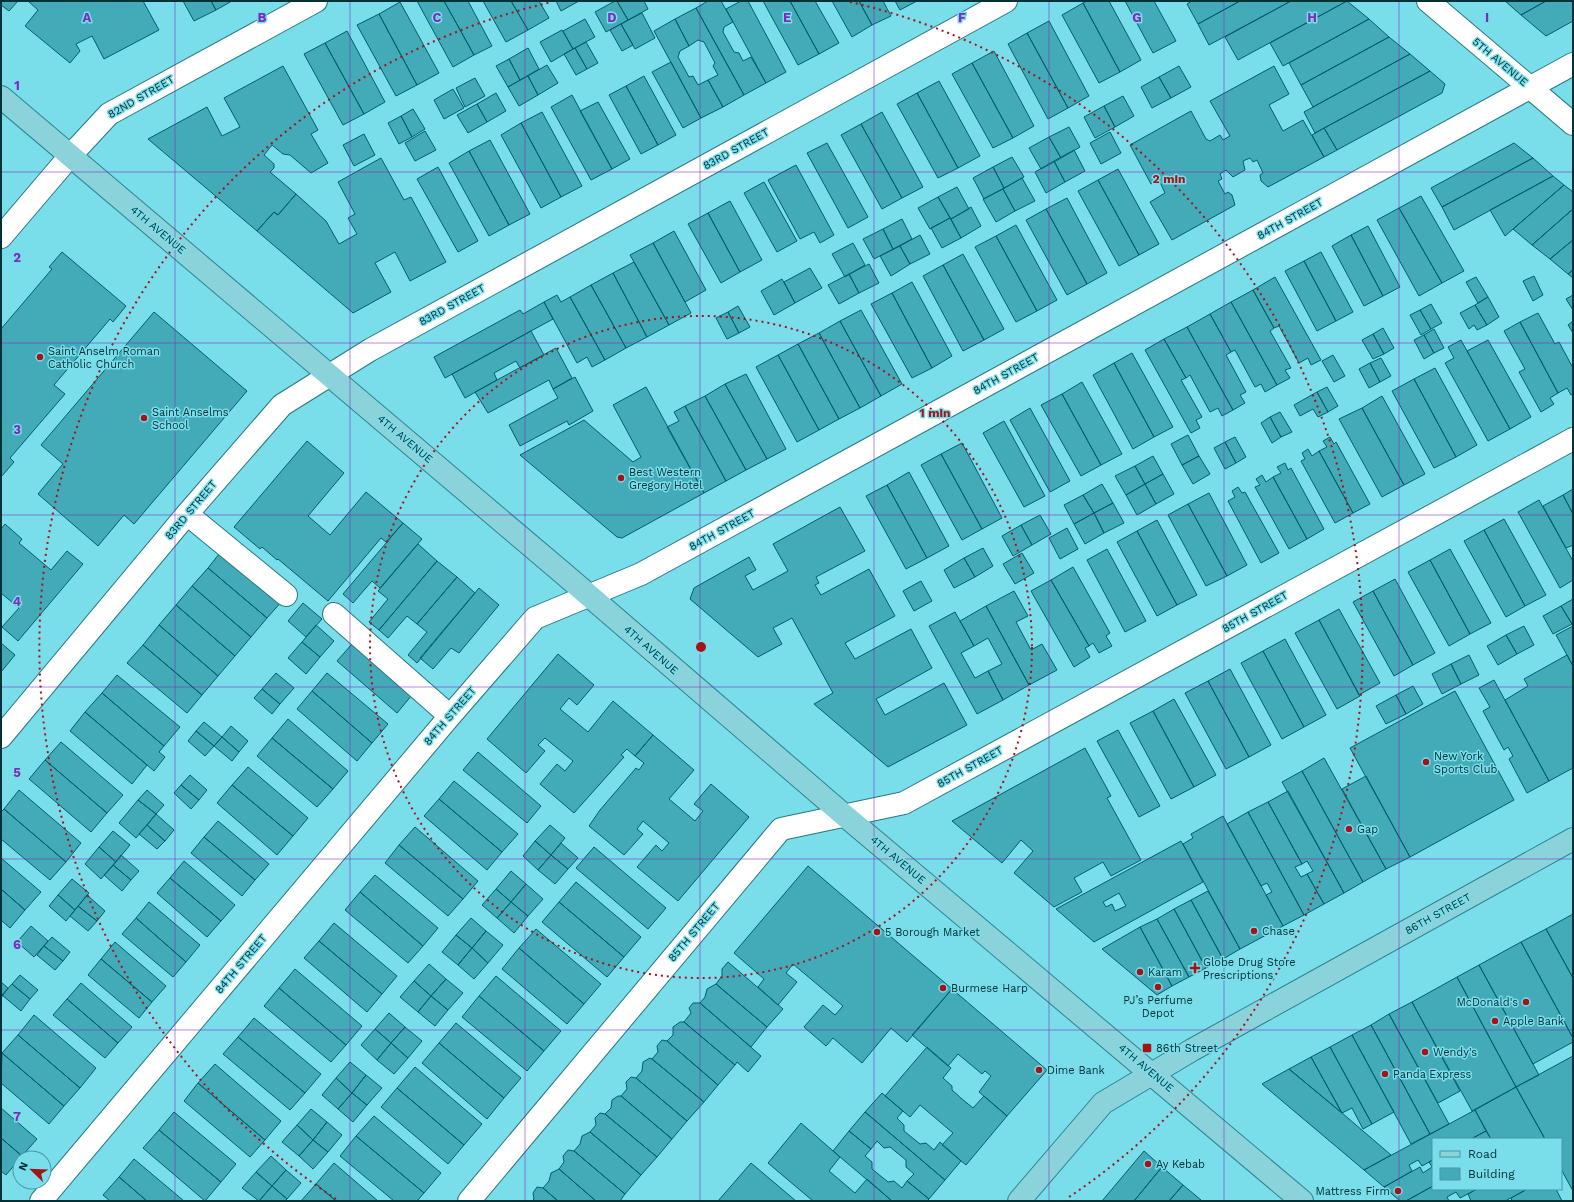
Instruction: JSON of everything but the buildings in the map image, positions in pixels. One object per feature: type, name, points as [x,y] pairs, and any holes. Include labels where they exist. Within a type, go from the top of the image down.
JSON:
[{"type":"main road","name":"4TH AVENUE","points":[[1,98],[844,815],[1302,1201]]},
{"type":"main road","name":"86TH STREET","points":[[1018,1201],[1103,1103],[1152,1074],[1573,839]]},
{"type":"street","name":"82ND STREET","points":[[1,237],[70,156],[109,114],[316,1]]},
{"type":"street","name":"83RD STREET","points":[[1,737],[188,514],[282,405],[328,375],[377,346],[1006,1]]},
{"type":"street","name":"5TH AVENUE","points":[[1428,1],[1573,124]]},
{"type":"street","name":"84TH STREET","points":[[42,1201],[450,716],[535,618],[640,574],[1573,64]]},
{"type":"street","name":"85TH STREET","points":[[469,1201],[781,829],[904,803],[1573,439]]},
{"type":"street","points":[[188,514],[286,595]]},
{"type":"street","points":[[334,614],[450,716]]},
{"type":"place","name":"Saint Anselm Roman Catholic Church","points":[[40,357]]},
{"type":"place","name":"Saint Anselms School","points":[[144,418]]},
{"type":"place","name":"Best Western Gregory Hotel","points":[[621,478]]},
{"type":"place","name":"New York Sports Club","points":[[1426,762]]},
{"type":"place","name":"Gap","points":[[1349,829]]},
{"type":"place","name":"Chase","points":[[1254,931]]},
{"type":"place","name":"5 Borough Market","points":[[877,932]]},
{"type":"place","name":"Globe Drug Store Prescriptions","points":[[1195,968]]},
{"type":"place","name":"Karam","points":[[1140,972]]},
{"type":"place","name":"PJ’s Perfume Depot","points":[[1158,987]]},
{"type":"place","name":"Burmese Harp","points":[[943,988]]},
{"type":"place","name":"McDonald's","points":[[1526,1002]]},
{"type":"place","name":"Apple Bank","points":[[1495,1021]]},
{"type":"place","name":"86th Street","points":[[1147,1048]]},
{"type":"place","name":"Wendy's","points":[[1425,1052]]},
{"type":"place","name":"Dime Bank","points":[[1039,1070]]},
{"type":"place","name":"Panda Express","points":[[1385,1074]]},
{"type":"place","name":"Ay Kebab","points":[[1148,1164]]},
{"type":"place","name":"Mattress Firm","points":[[1398,1191]]}]
